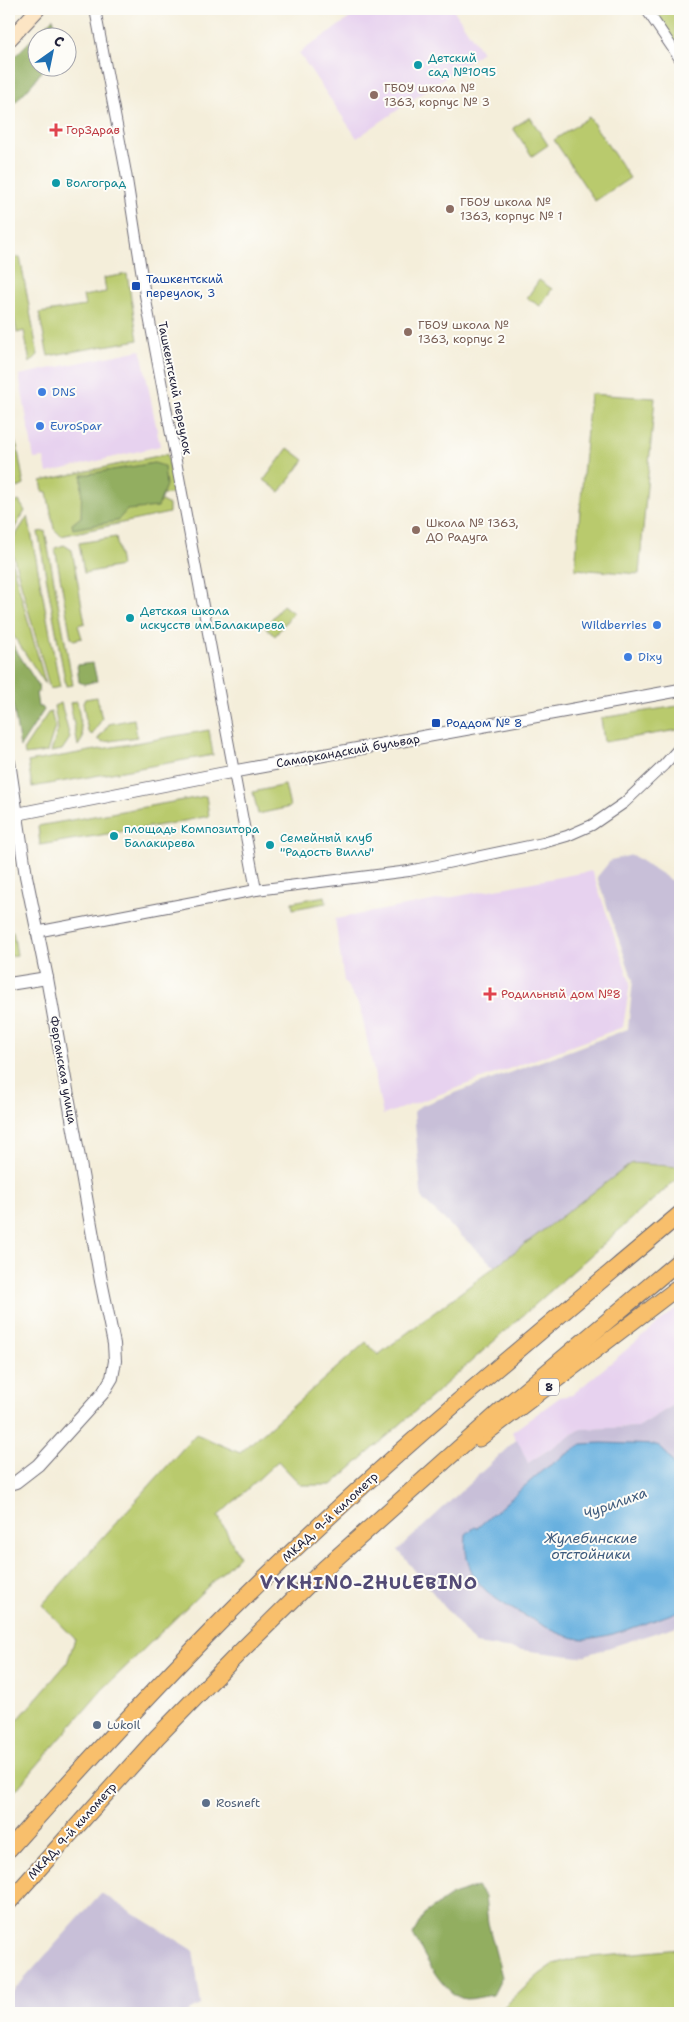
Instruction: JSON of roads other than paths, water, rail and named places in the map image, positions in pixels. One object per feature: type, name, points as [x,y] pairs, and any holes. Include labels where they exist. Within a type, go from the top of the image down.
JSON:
[{"type":"highway","name":"МКАД, 9-й километр","points":[[9,1849],[131,1713],[301,1542],[482,1381],[680,1214]]},
{"type":"highway","name":"МКАД, 9-й километр","points":[[12,1898],[157,1737],[325,1568],[504,1408],[680,1260]]},
{"type":"main road","points":[[9,40],[39,10]]},
{"type":"main road","name":"8","points":[[416,1486],[576,1367],[680,1286]]},
{"type":"street","name":"Ташкентский переулок","points":[[95,9],[126,173],[145,295],[256,890]]},
{"type":"street","points":[[646,9],[680,59]]},
{"type":"street","name":"Самаркандский бульвар","points":[[17,814],[680,690]]},
{"type":"street","points":[[36,932],[256,890],[409,871],[516,849],[567,836],[592,825],[624,804],[680,747]]},
{"type":"street","name":"Ферганская улица","points":[[9,762],[10,785],[17,814],[36,932],[47,978],[114,1344],[115,1361],[112,1378],[103,1393],[38,1465],[16,1482],[9,1484]]},
{"type":"street","points":[[9,984],[47,978]]},
{"type":"water","name":"Жулебинские отстойники","points":[[582,1444],[657,1445],[667,1454],[680,1471],[680,1611],[619,1632],[595,1638],[578,1639],[548,1628],[509,1607],[485,1590],[476,1579],[470,1566],[466,1552],[466,1534],[475,1527],[477,1528],[543,1470]]},
{"type":"place","name":"Детский сад №1095","points":[[418,65]]},
{"type":"place","name":"ГБОУ школа № 1363, корпус № 3","points":[[374,95]]},
{"type":"place","name":"ГорЗдрав","points":[[56,130]]},
{"type":"place","name":"Волгоград","points":[[56,183]]},
{"type":"place","name":"ГБОУ школа № 1363, корпус № 1","points":[[450,209]]},
{"type":"place","name":"Ташкентский переулок, 3","points":[[136,286]]},
{"type":"place","name":"ГБОУ школа № 1363, корпус 2","points":[[408,332]]},
{"type":"place","name":"DNS","points":[[42,392]]},
{"type":"place","name":"EuroSpar","points":[[40,426]]},
{"type":"place","name":"Школа № 1363, ДО Радуга","points":[[416,530]]},
{"type":"place","name":"Детская школа искусств им.Балакирева","points":[[130,618]]},
{"type":"place","name":"Wildberries","points":[[657,625]]},
{"type":"place","name":"Dixy","points":[[628,657]]},
{"type":"place","name":"Роддом № 8","points":[[436,723]]},
{"type":"place","name":"площадь Композитора Балакирева","points":[[114,836]]},
{"type":"place","name":"Семейный клуб \"Радость Вилль\"","points":[[270,845]]},
{"type":"place","name":"Родильный дом №8","points":[[490,994]]},
{"type":"place","name":"Lukoil","points":[[97,1725]]},
{"type":"place","name":"Rosneft","points":[[206,1803]]},
{"type":"district","name":"VYKHINO-ZHULEBINO","points":[[369,1583]]},
{"type":"water label","name":"Чурилиха","points":[[615,1503]]}]
